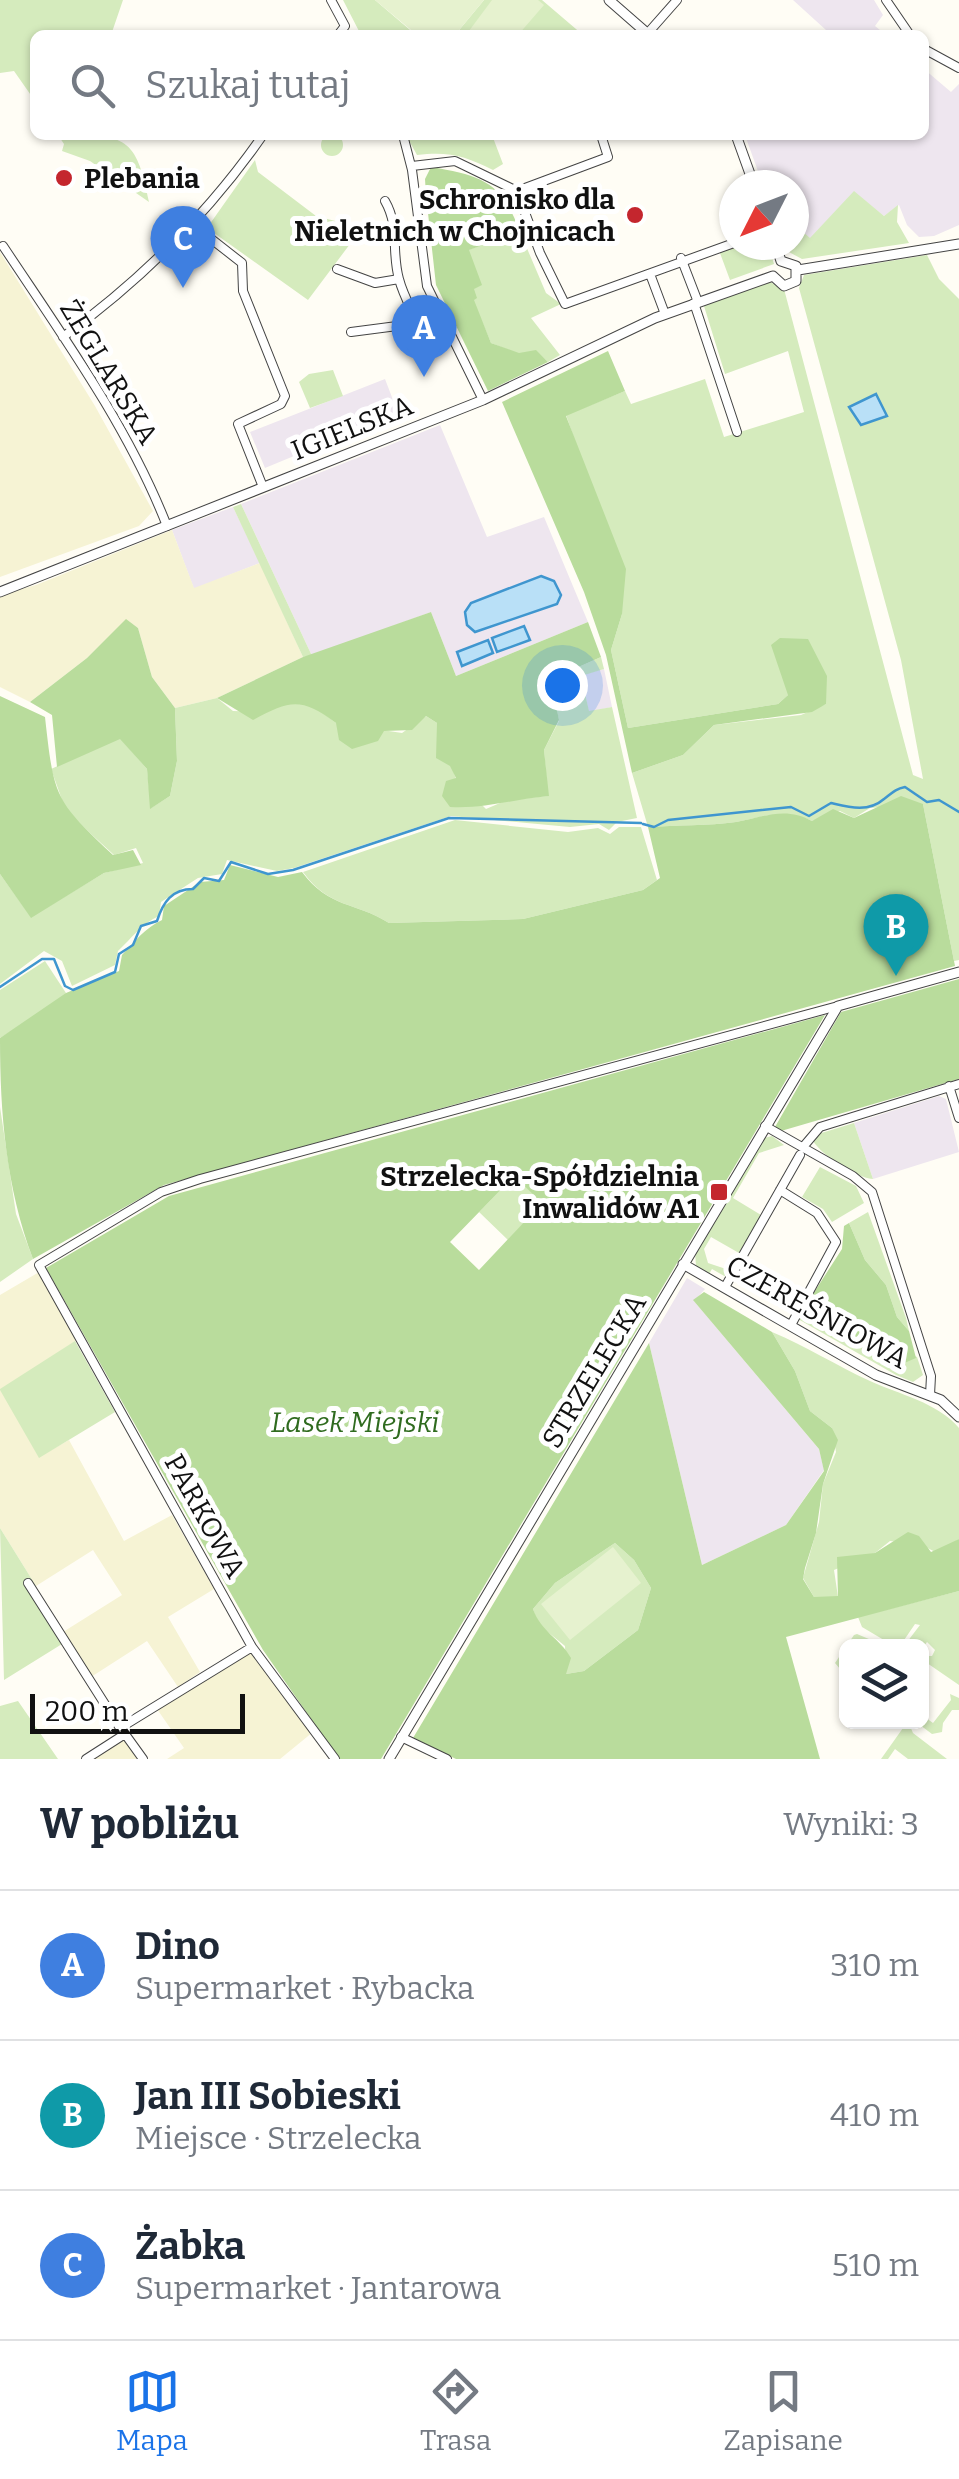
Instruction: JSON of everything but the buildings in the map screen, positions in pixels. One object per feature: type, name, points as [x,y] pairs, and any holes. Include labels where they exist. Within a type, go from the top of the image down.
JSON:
[{"type":"street","points":[[331,0],[347,30]]},
{"type":"street","points":[[609,0],[643,30]]},
{"type":"street","points":[[651,30],[677,0]]},
{"type":"street","points":[[886,0],[907,30]]},
{"type":"street","points":[[929,52],[959,68]]},
{"type":"street","points":[[62,337],[140,278],[186,230],[260,140]]},
{"type":"street","points":[[404,140],[412,166],[422,266],[442,320],[483,400]]},
{"type":"street","points":[[412,166],[455,161],[518,190],[608,157],[603,140]]},
{"type":"street","points":[[738,140],[749,170]]},
{"type":"street","points":[[518,190],[540,254],[566,304],[719,249]]},
{"type":"street","points":[[385,201],[397,226],[393,246],[399,280],[418,324]]},
{"type":"street","points":[[186,230],[199,242],[210,238],[242,262],[243,291],[286,396],[281,404],[238,424],[262,487]]},
{"type":"street","points":[[798,270],[959,244]]},
{"type":"street","name":"ŻEGLARSKA","points":[[3,246],[151,486],[167,526]]},
{"type":"street","points":[[682,260],[737,432]]},
{"type":"street","points":[[781,261],[789,261],[798,270],[796,281],[788,286],[780,285],[773,276],[781,261]]},
{"type":"street","points":[[337,269],[375,283],[399,280]]},
{"type":"street","points":[[650,274],[666,314]]},
{"type":"street","name":"IGIELSKA","points":[[0,592],[483,400],[666,314],[773,276]]},
{"type":"street","points":[[352,332],[442,320]]},
{"type":"street","points":[[838,1006],[959,972]]},
{"type":"street","name":"STRZELECKA","points":[[388,1759],[838,1006]]},
{"type":"street","name":"PARKOWA","points":[[336,1759],[252,1647],[39,1265],[174,1187],[838,1006]]},
{"type":"street","points":[[725,1288],[802,1151],[820,1127],[959,1084]]},
{"type":"street","points":[[949,1086],[959,1118]]},
{"type":"street","name":"CZEREŚNIOWA","points":[[765,1126],[802,1151],[861,1180],[872,1192],[931,1376],[930,1395]]},
{"type":"street","points":[[780,1190],[817,1213],[836,1244],[791,1325]]},
{"type":"street","name":"CZEREŚNIOWA","points":[[684,1264],[876,1375],[930,1395],[959,1417]]},
{"type":"street","points":[[28,1583],[143,1759]]},
{"type":"street","points":[[86,1759],[122,1731],[252,1647]]},
{"type":"street","points":[[401,1738],[447,1759]]},
{"type":"shaded area","points":[[793,0],[874,0],[883,15],[875,26],[880,30],[826,30]]},
{"type":"shaded area","points":[[929,73],[951,92],[959,84],[959,225],[934,236],[919,237],[907,225],[899,205],[884,216],[854,192],[810,239],[809,170],[758,170],[747,140],[929,140]]},
{"type":"shaded area","points":[[0,252],[95,406],[153,511],[139,526],[0,577]]},
{"type":"shaded area","points":[[385,379],[398,413],[265,468],[250,432]]},
{"type":"shaded area","points":[[440,425],[487,537],[544,517],[588,622],[456,676],[431,612],[312,656],[241,504]]},
{"type":"shaded area","points":[[233,507],[260,563],[194,589],[172,530]]},
{"type":"shaded area","points":[[172,530],[194,588],[260,563],[303,657],[217,698],[175,708],[152,677],[138,628],[126,620],[87,658],[30,702],[0,687],[0,595],[36,585]]},
{"type":"shaded area","points":[[604,669],[612,707],[589,712],[581,675]]},
{"type":"shaded area","points":[[939,1096],[946,1099],[959,1152],[873,1179],[854,1123]]},
{"type":"shaded area","points":[[46,1268],[82,1337],[1,1390],[39,1457],[69,1440],[124,1541],[172,1515],[214,1589],[168,1617],[200,1672],[178,1687],[147,1641],[91,1677],[63,1632],[122,1595],[93,1550],[36,1586],[0,1528],[0,1295]]},
{"type":"shaded area","points":[[687,1278],[705,1289],[694,1301],[819,1449],[824,1470],[786,1525],[702,1565],[649,1343]]},
{"type":"shaded area","points":[[252,1652],[313,1732],[280,1759],[167,1759],[184,1748],[157,1709]]},
{"type":"shaded area","points":[[124,1739],[139,1759],[94,1759]]},
{"type":"green space","points":[[0,0],[123,0],[113,30],[30,30],[30,94],[14,71],[0,73]]},
{"type":"green space","points":[[343,0],[375,0],[410,30],[358,30]]},
{"type":"green space","points":[[375,0],[484,0],[459,30],[411,30]]},
{"type":"green space","points":[[484,0],[542,0],[577,30],[459,30]]},
{"type":"green space","points":[[492,0],[538,0],[544,5],[522,30],[470,30]]},
{"type":"green space","points":[[61,140],[123,143],[139,163],[149,202],[90,161],[62,151]]},
{"type":"green space","points":[[322,140],[342,141],[340,153],[324,153]]},
{"type":"green space","points":[[409,140],[494,140],[503,164],[493,170],[456,156],[417,155]]},
{"type":"green space","points":[[255,160],[258,172],[316,216],[362,228],[308,300],[207,228]]},
{"type":"green space","points":[[431,167],[488,184],[506,202],[520,232],[469,250],[482,285],[474,289],[474,300],[491,343],[519,353],[536,350],[548,362],[488,391],[436,285],[425,179]]},
{"type":"green space","points":[[854,191],[884,216],[898,205],[897,222],[909,243],[809,258],[810,238]]},
{"type":"green space","points":[[520,232],[546,293],[561,304],[531,318],[560,355],[548,362],[536,351],[519,354],[491,343],[473,300],[468,250]]},
{"type":"green space","points":[[927,255],[939,279],[959,299],[959,960],[954,961],[923,804],[870,808],[854,818],[840,811],[812,821],[783,814],[725,823],[648,827],[632,773],[683,755],[714,725],[801,715],[826,704],[788,695],[778,704],[628,728],[611,650],[622,614],[590,484],[566,415],[625,391],[631,404],[705,379],[724,437],[804,412],[788,351],[725,374],[704,306],[770,282],[784,289],[913,775],[923,779],[901,660],[799,288],[804,275]]},
{"type":"green space","points":[[723,260],[773,260],[774,264],[730,280]]},
{"type":"green space","points":[[608,351],[625,391],[566,416],[626,569],[622,614],[611,650],[628,728],[778,704],[788,695],[771,645],[780,638],[808,639],[827,676],[826,704],[812,712],[714,725],[683,755],[632,773],[606,655],[584,592],[502,402]]},
{"type":"green space","points":[[333,370],[343,396],[310,408],[299,382],[309,374]]},
{"type":"green space","points":[[241,504],[312,656],[303,657],[233,507]]},
{"type":"green space","points":[[431,612],[456,676],[588,622],[601,657],[565,673],[556,705],[559,720],[544,750],[549,796],[450,807],[442,796],[446,781],[456,778],[450,766],[436,758],[437,723],[426,716],[412,730],[384,731],[378,741],[352,749],[339,740],[336,723],[304,705],[286,705],[253,720],[217,698],[303,657]]},
{"type":"green space","points":[[126,619],[138,628],[152,677],[175,708],[177,761],[170,796],[150,809],[147,769],[120,739],[57,767],[52,715],[30,702],[87,658]]},
{"type":"green space","points":[[601,657],[604,669],[581,676],[589,711],[612,707],[637,818],[617,822],[609,830],[599,824],[570,827],[451,816],[294,868],[277,871],[227,860],[222,874],[198,878],[161,902],[159,916],[118,951],[115,965],[72,986],[62,961],[44,951],[0,984],[0,874],[31,917],[104,873],[143,863],[136,848],[114,855],[66,811],[51,769],[120,738],[147,769],[151,808],[170,796],[177,761],[175,708],[217,698],[233,711],[268,712],[279,703],[311,704],[336,723],[402,733],[426,716],[437,723],[456,779],[486,809],[507,800],[548,796],[544,750],[559,721],[556,705],[565,673]]},
{"type":"green space","points":[[0,696],[45,717],[55,781],[68,808],[113,855],[133,850],[141,865],[104,873],[31,918],[0,874]]},
{"type":"green space","points":[[901,796],[923,804],[955,966],[164,1185],[33,1259],[16,1205],[6,1150],[0,1038],[66,993],[119,971],[122,955],[162,920],[164,906],[200,882],[224,880],[230,865],[278,877],[302,872],[333,899],[389,923],[523,919],[643,890],[660,878],[648,827],[736,822],[784,813],[812,821],[833,809],[854,818]]},
{"type":"green space","points":[[455,820],[568,832],[598,828],[610,834],[619,827],[641,827],[657,880],[643,890],[523,919],[389,923],[333,899],[303,872]]},
{"type":"green space","points":[[45,961],[66,993],[63,999],[0,1038],[0,990]]},
{"type":"green space","points":[[959,979],[959,1079],[781,1131],[775,1127],[841,1012]]},
{"type":"green space","name":"Lasek Miejski","points":[[825,1015],[381,1759],[339,1759],[263,1650],[46,1268],[169,1196]],"holes":[[[514,1176],[542,1203],[479,1270],[450,1242]]]},
{"type":"green space","points":[[0,1107],[16,1214],[33,1259],[0,1282]]},
{"type":"green space","points":[[854,1123],[873,1179],[840,1165],[813,1141],[815,1135]]},
{"type":"green space","points":[[772,1136],[784,1145],[759,1153],[733,1198],[761,1215],[739,1253],[711,1237],[704,1249],[708,1263],[729,1270],[726,1277],[712,1269],[709,1274],[696,1266],[695,1252],[764,1138]]},
{"type":"green space","points":[[820,1167],[856,1186],[864,1203],[832,1222],[823,1209],[802,1197]]},
{"type":"green space","points":[[514,1176],[543,1203],[508,1240],[479,1212]]},
{"type":"green space","points":[[868,1212],[909,1331],[897,1317],[886,1285],[865,1260],[849,1223]]},
{"type":"green space","points":[[849,1223],[865,1260],[886,1285],[897,1317],[909,1331],[916,1358],[895,1367],[826,1327],[821,1307],[811,1297],[842,1249],[844,1226]]},
{"type":"green space","points":[[704,1292],[772,1332],[795,1371],[810,1411],[832,1428],[838,1440],[823,1484],[816,1533],[803,1579],[814,1597],[838,1596],[837,1557],[875,1553],[908,1532],[919,1536],[931,1552],[959,1539],[959,1591],[786,1637],[820,1759],[456,1759],[413,1738],[649,1343],[702,1565],[786,1525],[824,1471],[819,1449],[693,1300]],"holes":[[[615,1543],[634,1560],[651,1588],[638,1630],[584,1671],[566,1674],[571,1658],[533,1609],[555,1583]]]},
{"type":"green space","points":[[811,1297],[824,1316],[917,1357],[923,1375],[913,1382],[896,1375],[798,1319]]},
{"type":"green space","points":[[772,1332],[870,1381],[929,1405],[959,1428],[959,1539],[937,1553],[922,1545],[890,1541],[875,1553],[834,1570],[838,1597],[814,1597],[803,1578],[819,1522],[823,1484],[836,1452],[832,1428],[810,1411],[795,1371]]},
{"type":"green space","points":[[75,1341],[115,1412],[39,1458],[0,1389]]},
{"type":"green space","points":[[0,1528],[36,1586],[30,1589],[62,1644],[4,1680]]},
{"type":"green space","points":[[615,1543],[634,1560],[651,1588],[638,1630],[584,1671],[566,1674],[565,1646],[538,1624],[533,1609],[555,1583]]},
{"type":"green space","points":[[613,1547],[641,1583],[570,1640],[541,1604]]},
{"type":"green space","points":[[959,1591],[959,1685],[929,1664],[929,1656],[935,1650],[929,1639],[909,1639],[920,1625],[915,1624],[905,1639],[882,1639],[862,1627],[858,1617]]},
{"type":"green space","points":[[950,1694],[959,1698],[959,1710],[952,1710],[942,1732],[932,1734],[925,1729],[929,1729],[929,1720],[933,1723],[951,1700]]},
{"type":"green space","points":[[18,1701],[58,1759],[0,1759],[0,1706]]},
{"type":"green space","points":[[902,1729],[911,1729],[947,1759],[908,1759],[895,1749],[888,1759],[881,1759]]},
{"type":"water","points":[[876,394],[887,416],[861,425],[849,407]]},
{"type":"water","points":[[541,576],[554,581],[561,595],[557,604],[475,632],[467,625],[465,612],[471,603]]},
{"type":"water","points":[[524,626],[530,640],[497,652],[492,638]]},
{"type":"water","points":[[488,640],[493,653],[462,666],[457,652]]},
{"type":"waterway","points":[[643,824],[654,827],[668,820],[791,807],[809,816],[831,803],[871,806],[905,787],[927,802],[939,800],[959,812]]},
{"type":"waterway","points":[[0,987],[42,959],[54,959],[65,986],[73,990],[115,972],[119,954],[133,945],[141,926],[157,921],[169,898],[179,891],[193,889],[204,878],[219,881],[231,862],[268,874],[293,870],[449,818],[641,823]]},
{"type":"place","name":"Plebania","points":[[64,178]]},
{"type":"place","name":"Schronisko dla Nieletnich w Chojnicach","points":[[635,215]]},
{"type":"place","name":"Żabka","points":[[183,288]]},
{"type":"place","name":"Dino","points":[[424,377]]},
{"type":"place","name":"Jan III Sobieski","points":[[896,976]]},
{"type":"place","name":"Strzelecka-Spółdzielnia Inwalidów A1","points":[[719,1192]]}]
